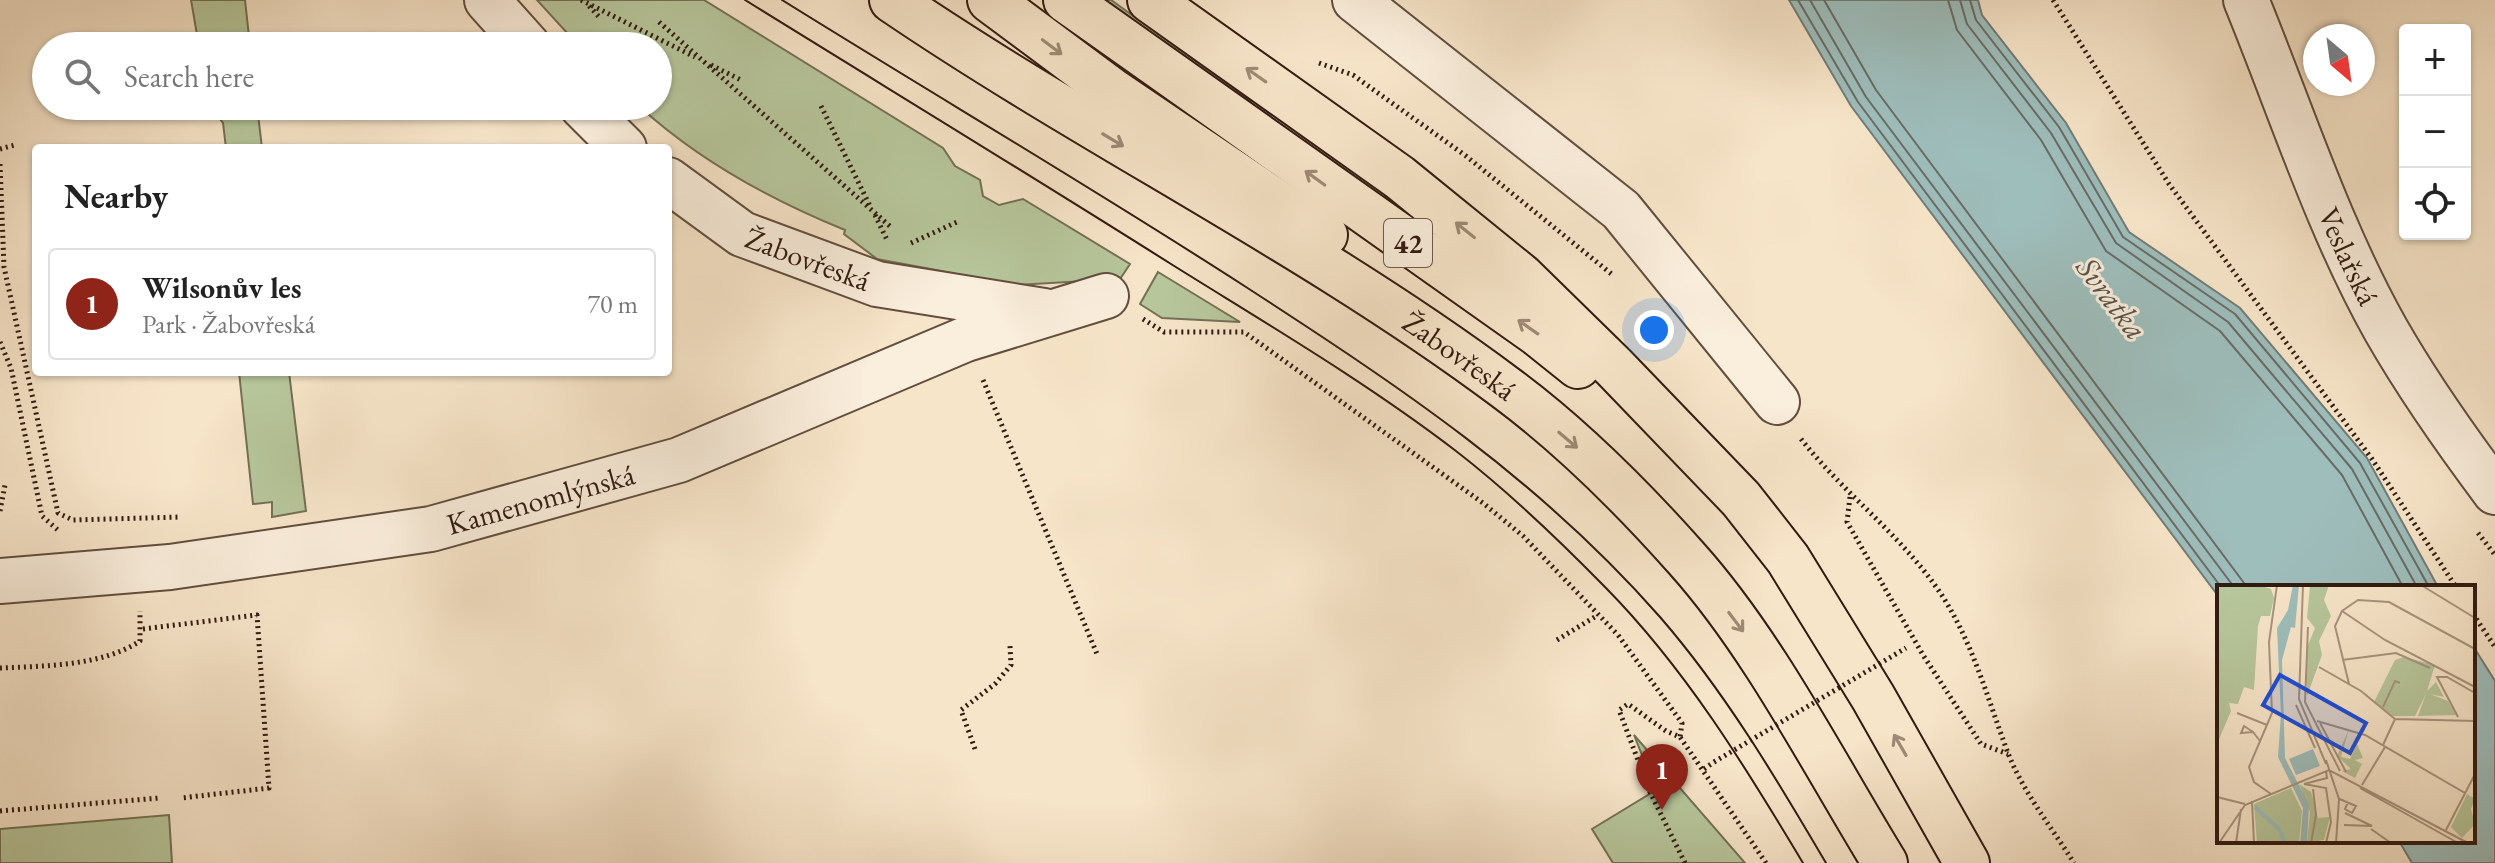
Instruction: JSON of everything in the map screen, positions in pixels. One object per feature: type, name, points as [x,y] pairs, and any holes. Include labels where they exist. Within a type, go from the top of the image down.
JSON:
[{"type":"highway","name":"Žabovřeská","points":[[892,0],[974,56],[1403,315],[1508,390],[1597,465],[1689,560],[1745,634],[1885,863]]},
{"type":"highway","name":"42","points":[[990,0],[1111,90],[1346,250],[1403,315]]},
{"type":"highway","name":"42","points":[[1066,0],[1538,334],[1741,499]]},
{"type":"highway","name":"42","points":[[1150,0],[1399,177],[1521,276],[1741,499],[1788,559],[1873,697],[1967,863]]},
{"type":"street","points":[[487,0],[516,32]]},
{"type":"street","points":[[1355,0],[1621,210],[1786,417]]},
{"type":"street","name":"Veslařská","points":[[2246,0],[2308,157],[2386,329],[2461,447],[2495,492]]},
{"type":"street","points":[[596,120],[620,144]]},
{"type":"street","name":"Žabovřeská","points":[[672,183],[742,234],[1055,313],[1106,296]]},
{"type":"street","name":"Kamenomlýnská","points":[[0,581],[170,567],[431,529],[679,460],[966,339],[1055,313]]},
{"type":"path","points":[[2053,0],[2169,184],[2372,459],[2455,585]]},
{"type":"path","points":[[583,1],[601,19]]},
{"type":"path","points":[[583,1],[645,32]]},
{"type":"path","points":[[659,22],[670,32]]},
{"type":"path","points":[[672,34],[892,228]]},
{"type":"path","points":[[672,46],[743,81]]},
{"type":"path","points":[[1315,61],[1353,75],[1466,156],[1572,241]]},
{"type":"path","points":[[821,106],[872,210],[885,268],[959,221]]},
{"type":"path","points":[[0,149],[15,145]]},
{"type":"path","points":[[0,164],[2,267],[58,513],[73,520],[186,517]]},
{"type":"path","points":[[1106,296],[1164,332],[1244,332],[1483,503],[1523,536],[1598,615],[1656,684],[1682,723],[1680,737]]},
{"type":"path","points":[[966,339],[1097,654]]},
{"type":"path","points":[[0,342],[11,368],[42,516],[58,531],[71,531]]},
{"type":"path","points":[[1786,417],[1850,496],[1902,544],[1944,599],[1968,642],[2009,754],[2074,863]]},
{"type":"path","points":[[0,511],[5,485]]},
{"type":"path","points":[[1850,496],[1847,522],[1916,643],[1981,744],[2009,754]]},
{"type":"path","points":[[122,531],[128,518]]},
{"type":"path","points":[[0,668],[103,657],[126,650],[140,641],[143,629],[139,604]]},
{"type":"path","points":[[143,629],[257,615],[269,788],[181,798]]},
{"type":"path","points":[[1557,640],[1598,615]]},
{"type":"path","points":[[2475,617],[2495,647]]},
{"type":"path","points":[[1704,769],[1916,643]]},
{"type":"path","points":[[975,749],[961,710],[995,684],[1011,665],[1010,646]]},
{"type":"path","points":[[1685,863],[1650,792],[1619,710],[1628,704],[1666,731],[1680,737],[1766,863]]},
{"type":"path","points":[[0,811],[160,798]]},
{"type":"green space","points":[[191,0],[245,0],[248,32],[197,32]]},
{"type":"green space","points":[[537,0],[704,0],[943,148],[955,166],[980,180],[983,196],[999,205],[1023,199],[1130,264],[1120,279],[1016,285],[877,259],[844,234],[845,230],[790,206],[736,177],[655,120],[672,120],[672,32],[566,32]]},
{"type":"green space","points":[[1091,0],[1111,0],[1250,100],[1253,108]]},
{"type":"green space","points":[[221,120],[259,120],[262,144],[226,144]]},
{"type":"green space","points":[[1158,272],[1240,322],[1162,318],[1140,304]]},
{"type":"green space","points":[[239,376],[289,376],[306,511],[272,517],[272,502],[253,504]]},
{"type":"green space","points":[[1634,735],[1745,863],[1613,863],[1592,829],[1656,790]]},
{"type":"green space","points":[[169,815],[172,863],[0,863],[0,829]]},
{"type":"water","name":"Svratka","points":[[1789,0],[1978,0],[1982,15],[2066,123],[2129,232],[2240,308],[2367,458],[2437,585],[2217,585],[2217,594],[1851,106]]},
{"type":"water","points":[[2475,649],[2495,681],[2495,863],[2412,863],[2400,843],[2475,843]]},
{"type":"tram line","points":[[745,0],[1316,354],[1387,401],[1476,467],[1569,551],[1662,651],[1736,754],[1803,863]]},
{"type":"tram line","points":[[782,0],[1246,287],[1412,399],[1516,478],[1614,567],[1684,646],[1749,736],[1826,863]]},
{"type":"place","name":"Wilsonův les","points":[[1662,810]]}]
